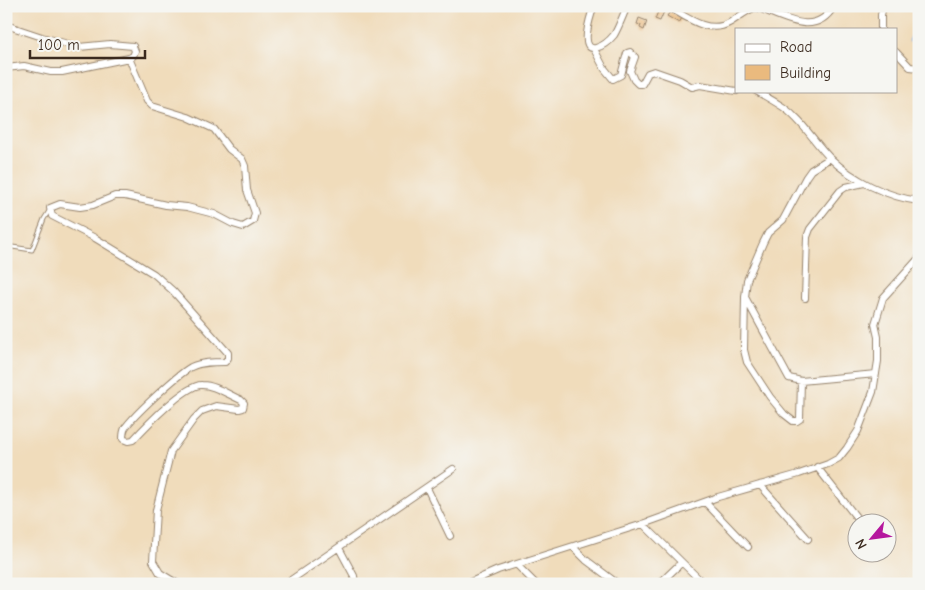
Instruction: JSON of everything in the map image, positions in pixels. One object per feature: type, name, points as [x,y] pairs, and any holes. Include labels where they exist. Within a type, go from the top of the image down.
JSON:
[{"type":"street","points":[[101,7],[112,6]]},
{"type":"street","points":[[594,6],[587,34],[588,42],[613,79],[621,75],[627,53],[630,52],[635,57],[630,71],[638,84],[642,84],[648,73],[654,70],[692,87],[700,85],[735,90]]},
{"type":"street","points":[[594,49],[600,48],[615,34],[627,6]]},
{"type":"street","points":[[667,6],[698,24],[717,28],[756,7],[781,18],[811,24],[819,22],[829,15],[834,6]]},
{"type":"street","points":[[881,28],[881,15],[884,6]]},
{"type":"street","points":[[6,24],[42,37],[79,47],[110,44],[133,46],[136,51],[134,56],[129,58],[62,72],[51,72],[24,66],[6,68]]},
{"type":"street","points":[[898,54],[910,67],[919,68]]},
{"type":"street","points":[[129,58],[147,101],[152,106],[188,118],[214,130],[229,149],[242,160],[245,166],[249,199],[255,213],[254,221],[244,227],[233,224],[214,214],[187,207],[166,205],[125,196],[115,196],[80,207],[60,204],[50,208],[49,211],[52,216],[96,238],[154,274],[173,291],[228,352],[228,358],[225,362],[209,362],[193,366],[182,372],[149,403],[122,433],[123,439],[133,440],[158,414],[190,387],[200,384],[216,389],[244,403],[243,408],[239,409],[216,406],[202,412],[194,418],[171,451],[156,510],[154,561],[160,573],[178,584]]},
{"type":"street","points":[[758,92],[787,111],[830,158],[852,176],[864,183],[907,200],[919,202]]},
{"type":"street","points":[[801,381],[800,419],[793,421],[784,414],[770,397],[747,362],[744,350],[747,280],[768,233],[783,220],[810,170],[830,158]]},
{"type":"street","points":[[805,298],[807,237],[810,230],[840,191],[846,187],[864,183]]},
{"type":"street","points":[[466,584],[498,570],[643,524],[718,497],[817,468],[835,460],[847,448],[858,431],[873,392],[878,337],[875,324],[883,298],[919,258]]},
{"type":"street","points":[[745,297],[789,378],[794,381],[876,374]]},
{"type":"street","points":[[817,468],[852,512]]},
{"type":"street","points":[[285,584],[453,469]]},
{"type":"street","points":[[760,485],[808,539]]},
{"type":"street","points":[[427,488],[450,536]]},
{"type":"street","points":[[706,502],[748,547]]},
{"type":"street","points":[[643,524],[704,584]]},
{"type":"street","points":[[573,547],[586,560],[618,584]]},
{"type":"street","points":[[339,548],[354,576],[355,584]]},
{"type":"street","points":[[658,584],[682,563]]},
{"type":"street","points":[[517,565],[536,584]]},
{"type":"street","points":[[295,576],[299,584]]},
{"type":"lane","points":[[6,246],[32,250],[49,211]]},
{"type":"building","points":[[660,7],[665,9],[660,21],[655,19]]},
{"type":"building","points":[[670,12],[682,18],[679,23],[667,16]]},
{"type":"building","points":[[639,18],[647,21],[644,30],[640,28],[641,25],[637,24]]},
{"type":"waterway","points":[[910,41],[919,24]]}]
